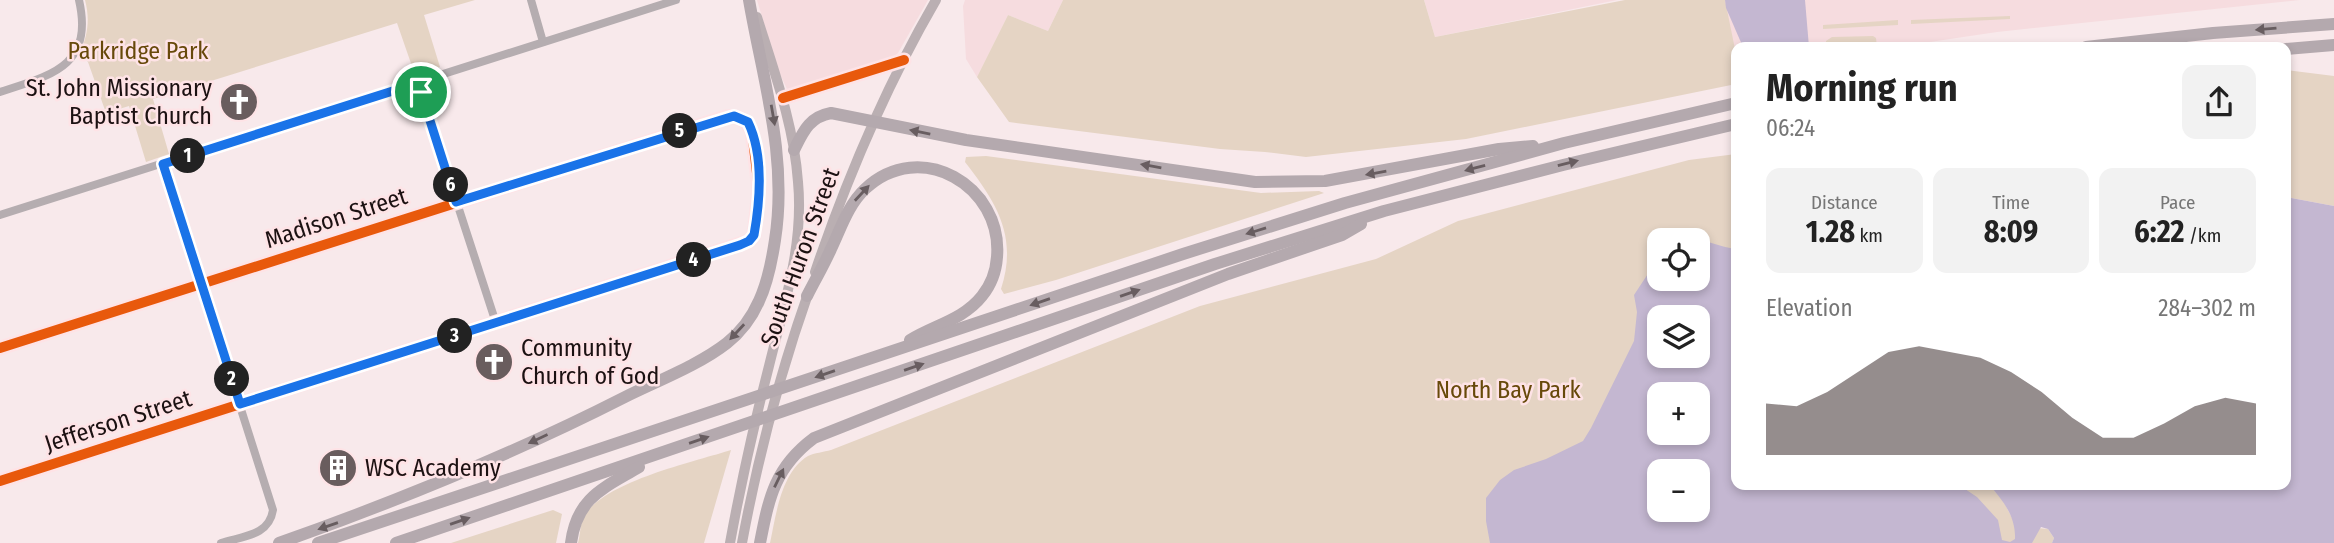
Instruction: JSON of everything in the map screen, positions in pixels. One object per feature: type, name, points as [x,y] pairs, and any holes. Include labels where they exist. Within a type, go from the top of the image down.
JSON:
[{"type":"highway","points":[[279,543],[489,462],[712,353],[740,330],[760,301],[765,287],[775,240],[780,192],[779,154],[774,120],[750,0]]},
{"type":"highway","points":[[2132,42],[2334,24]]},
{"type":"highway","points":[[2291,49],[2334,46]]},
{"type":"highway","points":[[318,543],[1171,258],[1320,211],[1564,143],[1731,104]]},
{"type":"highway","points":[[794,149],[807,126],[821,115],[842,114],[966,140],[1091,156],[1255,182],[1325,181],[1499,149],[1564,143]]},
{"type":"highway","points":[[396,543],[1215,264],[1384,211],[1731,125]]},
{"type":"highway","points":[[807,296],[844,220],[866,188],[886,175],[910,168],[929,169],[958,178],[982,199],[996,228],[997,262],[992,281],[984,295],[971,308],[953,320],[921,333],[891,352]]},
{"type":"highway","points":[[760,543],[776,481],[792,457],[814,438],[1228,274],[1342,235],[1384,211]]},
{"type":"highway","points":[[571,543],[578,516],[591,497],[601,488],[662,453]]},
{"type":"main road","name":"South Huron Street","points":[[730,543],[748,454],[787,299],[796,254],[799,215],[799,183],[783,98],[750,0]]},
{"type":"main road","name":"South Huron Street","points":[[742,543],[786,357],[838,207],[874,122],[936,0]]},
{"type":"street","points":[[0,92],[55,73],[73,58],[81,38],[83,19],[79,0]]},
{"type":"street","points":[[531,0],[544,42]]},
{"type":"street","points":[[0,215],[676,0]]},
{"type":"street","points":[[783,98],[904,61]]},
{"type":"street","points":[[418,83],[496,323]]},
{"type":"street","name":"Jefferson Street","points":[[0,481],[749,241],[754,235],[759,190],[755,142],[748,122],[734,116],[726,117]]},
{"type":"street","name":"Madison Street","points":[[0,348],[726,117]]},
{"type":"street","points":[[163,164],[273,510],[271,521],[265,529],[221,543]]},
{"type":"shaded area","points":[[757,0],[928,0],[898,53],[891,59],[797,91],[787,89],[777,68]]},
{"type":"shaded area","points":[[965,0],[1063,0],[1048,31],[1008,15],[977,77],[966,59],[963,6]]},
{"type":"shaded area","points":[[1424,0],[1617,0],[1435,37]]},
{"type":"shaded area","points":[[1724,0],[2300,0],[1997,32],[1930,42],[1732,42]]},
{"type":"shaded area","points":[[1725,0],[1805,0],[1809,42],[1741,42]]},
{"type":"shaded area","points":[[2291,198],[2334,206],[2334,543],[2052,543],[2054,538],[2048,529],[2041,527],[2032,543],[1490,543],[1486,498],[1500,480],[1514,470],[1546,459],[1583,441],[1634,341],[1637,312],[1634,295],[1647,275],[1647,291],[1710,291],[1710,243],[1731,248],[1731,490],[1966,490],[1977,497],[1998,520],[2002,540],[2010,542],[2015,539],[2011,516],[1993,490],[2291,490]]},
{"type":"green space","name":"Parkridge Park","points":[[85,0],[475,0],[424,15],[440,67],[415,75],[397,23],[153,99],[169,154],[146,162],[129,106],[106,113],[88,62],[80,53],[87,26]]},
{"type":"green space","points":[[1063,0],[1424,0],[1435,37],[1625,0],[1725,0],[1734,42],[1731,42],[1731,85],[1466,139],[1306,157],[1220,149],[1009,122],[977,77],[1008,15],[1048,31]]},
{"type":"green space","points":[[2010,16],[2010,19],[1911,24],[1911,20]]},
{"type":"green space","points":[[1898,20],[1898,25],[1823,29],[1823,25]]},
{"type":"green space","points":[[1873,36],[1876,42],[1826,42],[1832,37]]},
{"type":"green space","points":[[2291,71],[2334,76],[2334,206],[2291,198]]},
{"type":"green space","name":"North Bay Park","points":[[1731,155],[1731,490],[1994,490],[2003,500],[2016,526],[2048,529],[2054,538],[2052,543],[770,543],[786,483],[799,463],[810,455],[831,450],[1200,306],[1376,259],[1458,221],[1689,160]]},
{"type":"green space","points":[[986,156],[1261,193],[1324,193],[1056,280],[1004,294],[1001,289],[1006,270],[1006,237],[995,206],[965,162],[966,157]]},
{"type":"green space","points":[[731,450],[704,543],[578,543],[582,521],[591,508],[606,496],[648,476]]},
{"type":"green space","points":[[553,510],[562,514],[556,543],[451,543]]},
{"type":"cycle path","points":[[783,98],[904,60]]},
{"type":"cycle path","points":[[0,348],[726,117],[741,119],[752,131],[759,190],[754,235],[749,241],[0,481]]},
{"type":"place","name":"St. John Missionary Baptist Church","points":[[239,102]]},
{"type":"place","name":"Community Church of God","points":[[494,362]]},
{"type":"place","name":"WSC Academy","points":[[338,468]]},
{"type":"route","points":[[418,83],[421,92],[456,202],[726,117],[734,116],[748,122],[755,142],[759,190],[754,235],[740,245],[240,404],[163,164],[418,83]]}]
